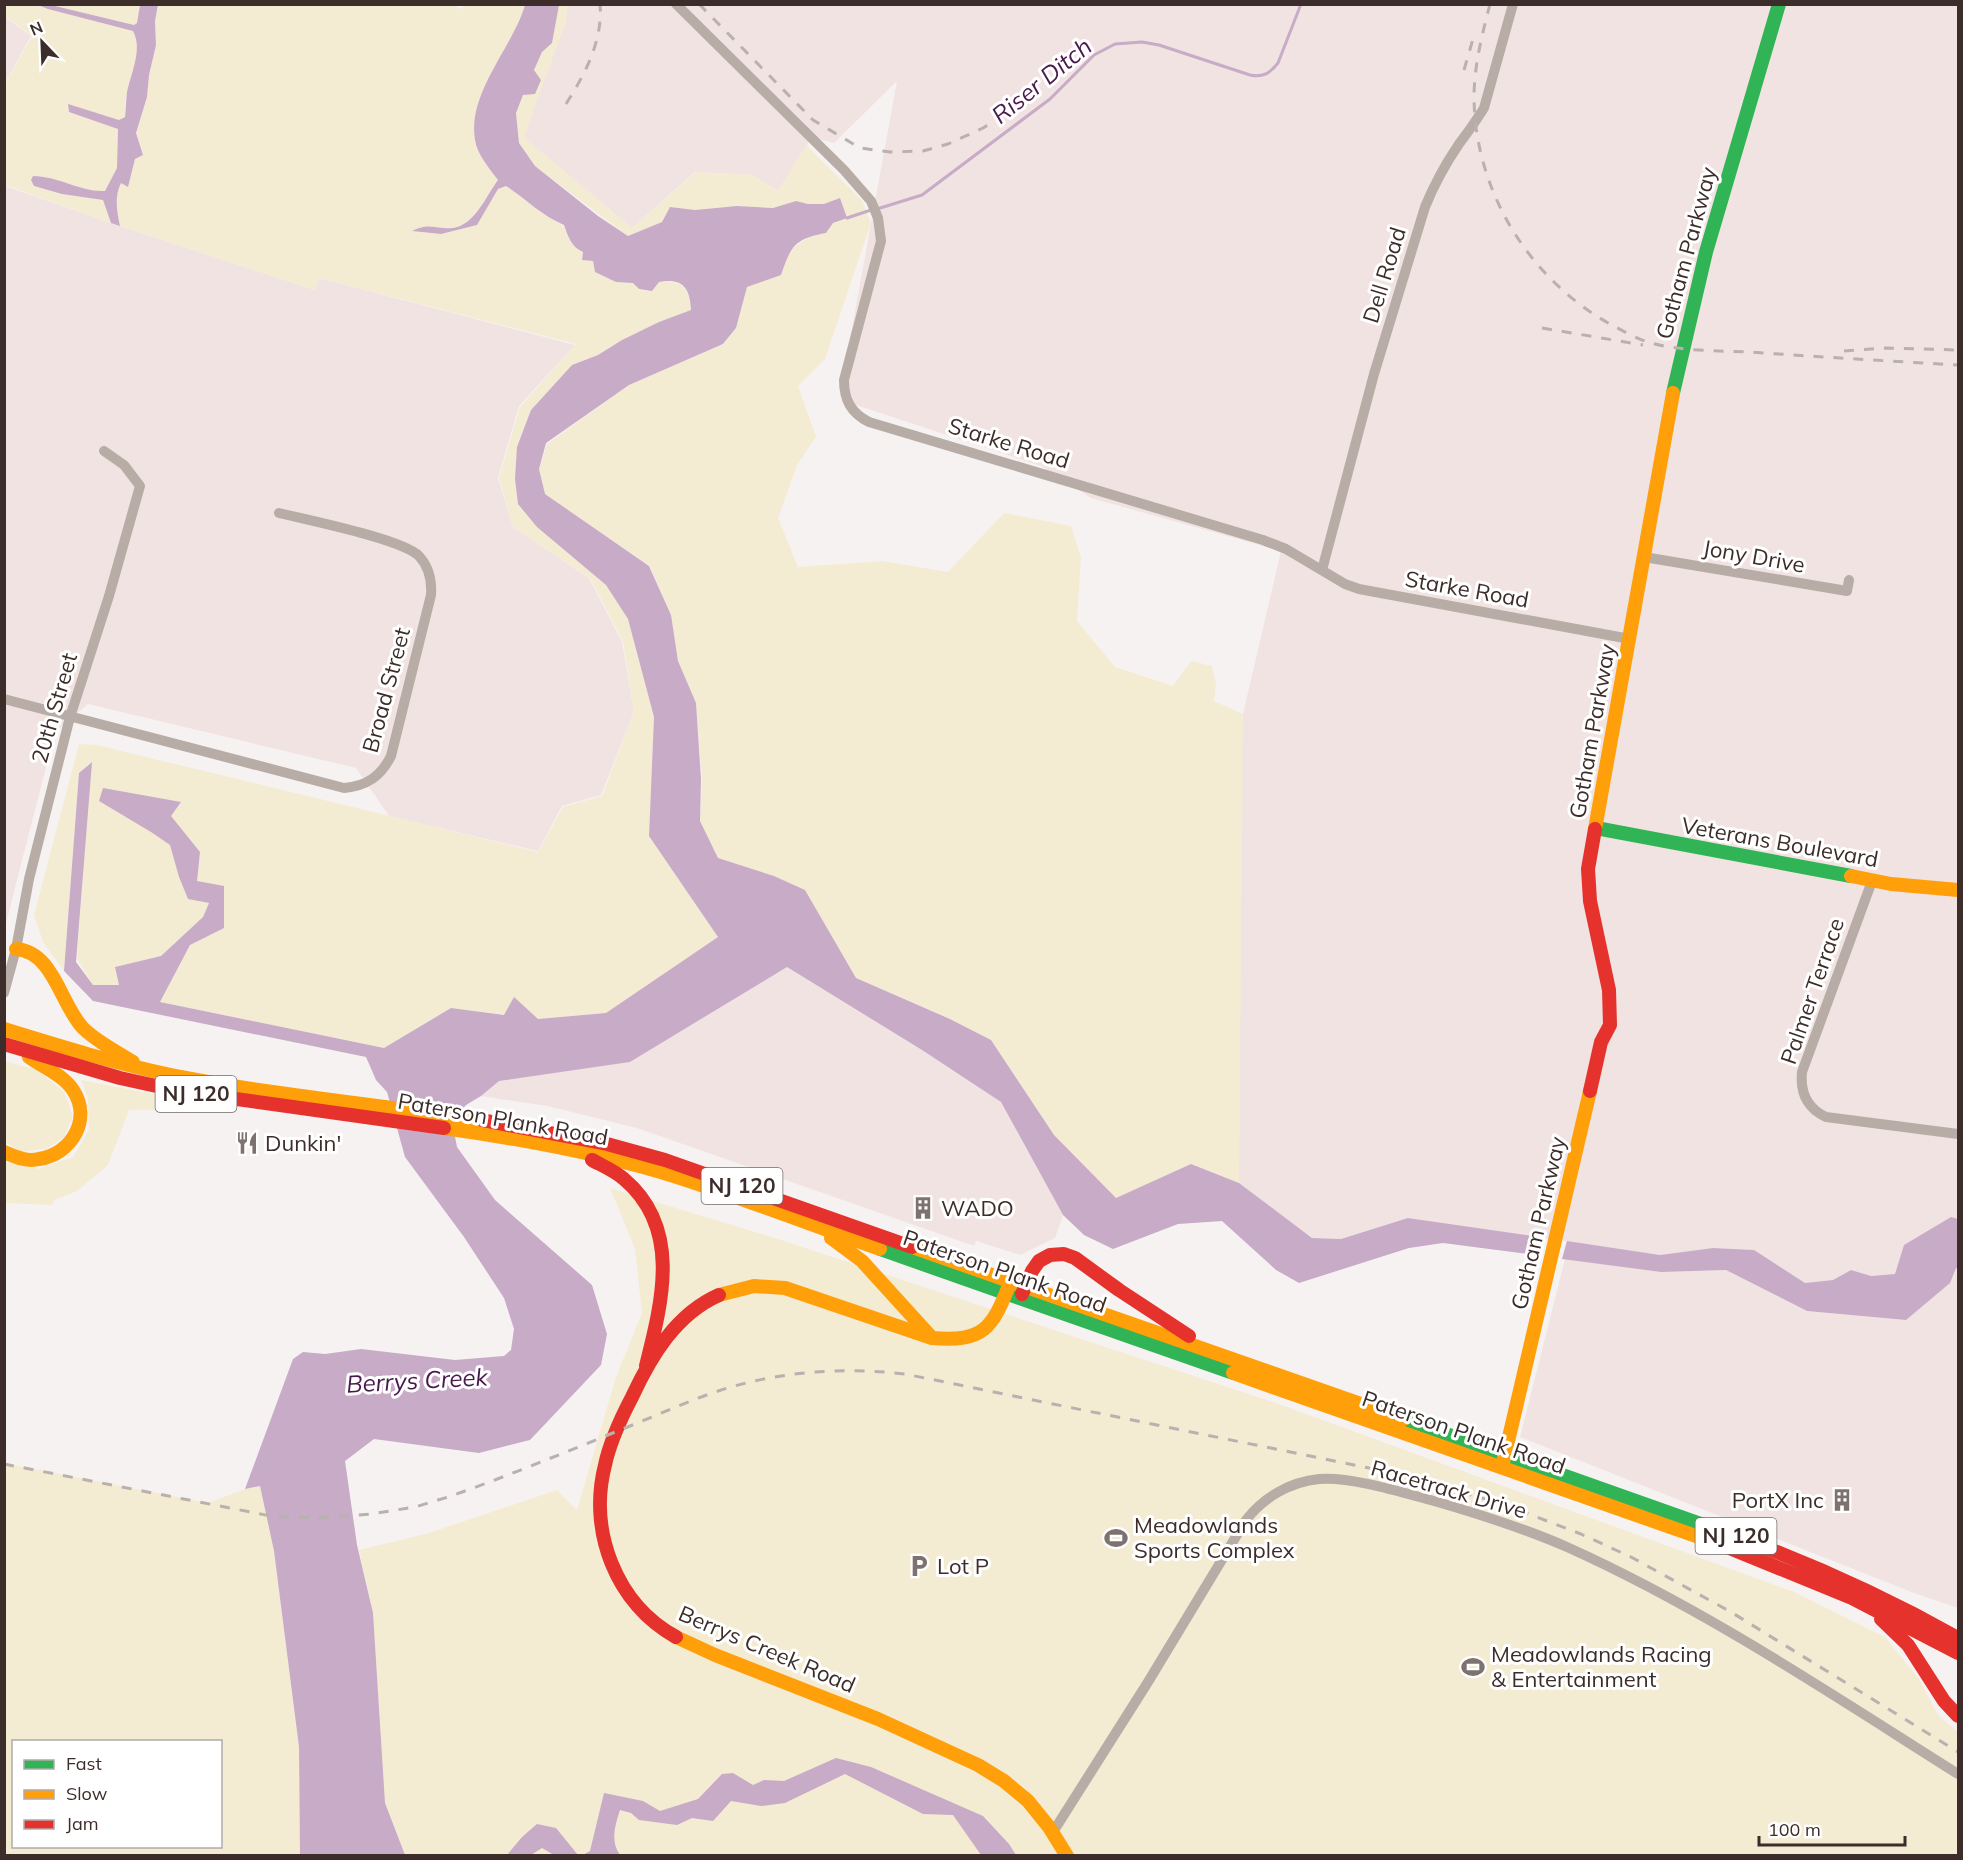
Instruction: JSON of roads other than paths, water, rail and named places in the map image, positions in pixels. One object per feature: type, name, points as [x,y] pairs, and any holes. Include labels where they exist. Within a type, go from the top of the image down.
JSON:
[{"type":"main road","name":"Gotham Parkway","points":[[1504,1461],[1601,1042],[1610,1025],[1609,990],[1588,884],[1589,866],[1671,403],[1702,265],[1779,4]]},
{"type":"main road","name":"Veterans Boulevard","points":[[1596,828],[1872,880],[1959,890]]},
{"type":"main road","points":[[16,949],[26,949],[40,958],[67,1006],[84,1029],[143,1069]]},
{"type":"main road","name":"Paterson Plank Road","points":[[4,1029],[143,1069],[382,1113]]},
{"type":"main road","points":[[4,1152],[15,1158],[30,1161],[54,1156],[72,1141],[80,1118],[78,1102],[72,1089],[10,1046]]},
{"type":"main road","name":"Paterson Plank Road","points":[[10,1046],[120,1078],[179,1091],[465,1124],[555,1132],[645,1154],[1023,1292],[1504,1461],[1785,1554],[1894,1603],[1959,1638]]},
{"type":"main road","name":"Paterson Plank Road","points":[[465,1124],[573,1149],[676,1177],[811,1224],[1009,1286]]},
{"type":"main road","points":[[573,1149],[610,1170],[629,1184],[644,1202],[657,1226],[663,1258],[664,1285],[660,1312],[646,1366]]},
{"type":"main road","points":[[811,1224],[862,1261],[932,1338]]},
{"type":"main road","points":[[1023,1292],[1035,1265],[1044,1257],[1057,1254],[1070,1256],[1212,1351]]},
{"type":"main road","name":"Berrys Creek Road","points":[[1009,1286],[993,1320],[978,1334],[956,1340],[932,1338],[792,1289],[756,1285],[722,1293],[693,1309],[675,1326],[646,1366],[607,1453],[598,1503],[600,1528],[606,1552],[622,1585],[636,1604],[662,1628],[693,1646],[880,1719],[977,1763],[1020,1793],[1037,1810],[1053,1832],[1066,1856]]},
{"type":"main road","name":"Paterson Plank Road","points":[[1023,1292],[1212,1351],[1504,1461],[1750,1556],[1856,1600],[1959,1653]]},
{"type":"main road","points":[[1856,1600],[1902,1637],[1944,1701],[1959,1716]]},
{"type":"street","name":"Starke Road","points":[[676,4],[844,170],[863,190],[876,213],[881,241],[844,380],[846,399],[857,414],[869,422],[1263,540],[1286,549],[1345,584],[1359,589],[1630,639]]},
{"type":"street","name":"Dell Road","points":[[1322,570],[1374,374],[1425,207],[1433,187],[1458,145],[1484,108],[1513,4]]},
{"type":"street","name":"20th Street","points":[[4,993],[16,949],[29,879],[70,717],[109,596],[140,486],[124,465],[104,451]]},
{"type":"street","name":"Broad Street","points":[[4,699],[344,788],[364,784],[380,773],[391,756],[431,595],[429,573],[418,556],[400,545],[279,513]]},
{"type":"street","name":"Jony Drive","points":[[1644,557],[1847,591],[1849,580]]},
{"type":"street","name":"Palmer Terrace","points":[[1872,880],[1802,1072],[1803,1091],[1813,1108],[1826,1117],[1959,1134]]},
{"type":"street","name":"Racetrack Drive","points":[[1053,1832],[1246,1520],[1259,1505],[1277,1492],[1297,1483],[1319,1479],[1341,1479],[1417,1496],[1490,1517],[1568,1547],[1703,1615],[1959,1774]]},
{"type":"water","points":[[38,5],[51,5],[134,25],[137,23],[140,5],[158,5],[155,21],[156,45],[147,97],[136,133],[143,155],[135,159],[128,187],[121,183],[117,194],[120,226],[111,223],[103,200],[62,194],[34,186],[31,180],[33,176],[51,178],[87,189],[105,191],[117,168],[118,129],[69,112],[68,104],[119,120],[125,117],[127,92],[137,53],[136,38],[133,31]]},
{"type":"water","name":"Berrys Creek","points":[[525,5],[559,5],[552,43],[542,52],[534,70],[541,80],[535,94],[523,95],[516,113],[519,143],[535,166],[598,216],[628,236],[662,222],[670,207],[695,210],[737,206],[773,208],[796,201],[824,204],[840,198],[847,218],[833,223],[826,233],[807,238],[795,245],[781,275],[747,287],[736,328],[723,344],[629,385],[546,443],[539,469],[545,494],[649,566],[671,615],[678,661],[696,703],[701,779],[700,821],[718,858],[774,876],[805,890],[856,978],[950,1019],[991,1040],[1054,1135],[1116,1198],[1191,1164],[1239,1183],[1312,1238],[1341,1239],[1408,1218],[1540,1237],[1535,1255],[1443,1243],[1409,1248],[1299,1283],[1276,1270],[1222,1221],[1178,1224],[1113,1249],[1084,1235],[1063,1215],[1001,1102],[922,1050],[787,967],[630,1062],[499,1081],[466,1105],[452,1121],[457,1147],[495,1200],[592,1285],[607,1334],[601,1365],[530,1440],[479,1453],[374,1439],[345,1461],[357,1545],[373,1613],[385,1803],[405,1855],[300,1855],[299,1747],[274,1551],[260,1486],[245,1489],[293,1359],[303,1352],[325,1354],[361,1349],[455,1360],[504,1356],[511,1350],[514,1329],[504,1298],[464,1237],[405,1157],[387,1092],[376,1080],[366,1057],[93,1001],[64,971],[79,773],[92,762],[76,962],[93,985],[119,985],[115,967],[161,956],[203,917],[209,903],[188,899],[170,845],[99,801],[103,788],[181,802],[171,816],[200,852],[197,881],[224,886],[224,928],[190,945],[160,1002],[384,1048],[451,1008],[504,1015],[514,997],[538,1019],[606,1013],[718,937],[649,836],[654,717],[628,619],[606,585],[537,527],[518,504],[515,479],[517,447],[531,410],[572,365],[598,355],[659,322],[691,310],[689,295],[683,286],[674,281],[659,282],[652,291],[639,289],[633,283],[616,282],[595,272],[593,261],[582,260],[583,252],[573,244],[564,225],[541,212],[506,186],[498,189],[477,225],[441,234],[412,231],[425,227],[454,228],[462,225],[476,213],[498,180],[478,150],[474,122],[484,88]]},
{"type":"water","points":[[1951,1217],[1958,1219],[1958,1269],[1956,1268],[1950,1283],[1906,1320],[1807,1311],[1726,1270],[1661,1272],[1562,1259],[1567,1241],[1660,1255],[1713,1248],[1754,1250],[1805,1283],[1833,1280],[1851,1270],[1871,1276],[1895,1274],[1904,1245]]},
{"type":"water","points":[[836,1758],[871,1767],[983,1816],[1016,1855],[981,1855],[953,1815],[923,1814],[845,1774],[785,1803],[761,1806],[731,1801],[713,1821],[692,1818],[677,1825],[639,1820],[631,1813],[620,1810],[614,1839],[620,1855],[583,1855],[590,1851],[604,1793],[643,1801],[660,1811],[698,1799],[722,1774],[733,1773],[753,1785],[764,1780],[784,1781]]},
{"type":"water","points":[[537,1824],[556,1828],[578,1855],[554,1855],[542,1848],[531,1855],[507,1855]]},
{"type":"waterway","name":"Riser Ditch","points":[[877,209],[922,195],[1050,99],[1094,55],[1115,44],[1142,42],[1159,45],[1250,75],[1266,74],[1278,63],[1301,4]]},
{"type":"waterway","name":"Riser Ditch","points":[[847,218],[871,210]]},
{"type":"railway","points":[[566,104],[580,81],[596,44],[600,4]]},
{"type":"railway","points":[[699,4],[813,120],[860,148],[890,152],[923,151],[948,144],[983,128],[1010,111]]},
{"type":"railway","points":[[1490,4],[1474,86],[1477,133],[1484,166],[1496,199],[1512,229],[1555,283],[1581,305],[1635,337],[1674,348],[1958,365]]},
{"type":"railway","points":[[1464,70],[1473,39]]},
{"type":"railway","points":[[1542,328],[1643,345]]},
{"type":"railway","points":[[1844,351],[1886,348],[1958,350]]},
{"type":"railway","points":[[4,1464],[271,1516],[320,1518],[371,1514],[415,1507],[448,1497],[542,1462],[690,1401],[746,1383],[786,1375],[826,1371],[905,1374],[1389,1472],[1500,1503],[1581,1534],[1631,1557],[1731,1612],[1958,1752]]},
{"type":"place","name":"Dunkin'","points":[[247,1143]]},
{"type":"place","name":"WADO","points":[[923,1208]]},
{"type":"place","name":"PortX Inc","points":[[1842,1500]]},
{"type":"place","name":"Meadowlands Sports Complex","points":[[1116,1538]]},
{"type":"place","name":"Lot P","points":[[919,1566]]},
{"type":"place","name":"Meadowlands Racing & Entertainment","points":[[1473,1667]]}]
